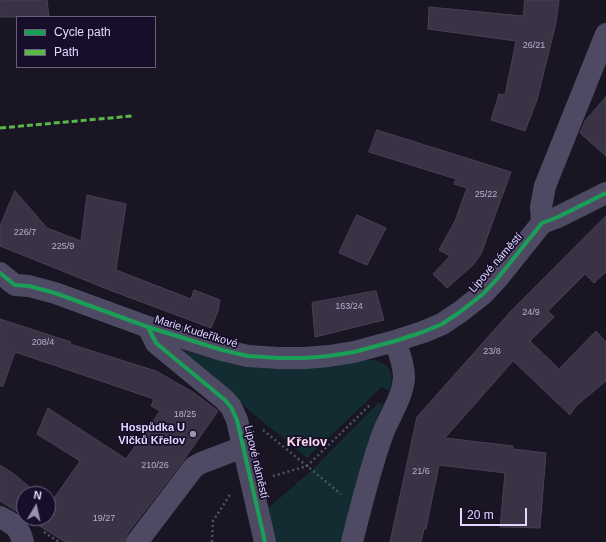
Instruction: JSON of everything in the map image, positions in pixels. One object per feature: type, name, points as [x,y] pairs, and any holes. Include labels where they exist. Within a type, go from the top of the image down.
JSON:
[{"type":"street","points":[[542,223],[541,207],[545,186],[606,34]]},
{"type":"street","name":"Lipové náměstí","points":[[396,341],[442,324],[483,294],[542,223],[558,217],[606,193]]},
{"type":"street","name":"Marie Kudeříkové","points":[[5,281],[55,293],[148,327],[222,350],[248,356],[305,358],[329,356],[354,352],[396,341]]},
{"type":"street","name":"Lipové náměstí","points":[[148,327],[156,343],[228,403],[237,420],[265,542]]},
{"type":"street","points":[[352,542],[383,432],[399,398],[403,384],[404,369],[396,341]]},
{"type":"street","name":"Lipové náměstí","points":[[137,542],[194,467],[200,463],[243,447]]},
{"type":"street","points":[[0,517],[18,529],[23,542]]},
{"type":"path","points":[[307,466],[374,400]]},
{"type":"path","points":[[260,428],[360,510]]},
{"type":"path","points":[[212,542],[213,521],[227,498]]},
{"type":"green space","points":[[171,346],[227,362],[269,369],[300,368],[363,360],[375,360],[387,366],[391,373],[392,381],[389,391],[382,387],[307,458]]},
{"type":"green space","points":[[378,403],[383,404],[370,436],[342,542],[273,542],[266,510],[312,470]]},
{"type":"building","points":[[0,0],[47,0],[49,16],[0,17]]},
{"type":"building","points":[[525,0],[559,0],[556,23],[537,100],[525,131],[491,120],[499,94],[505,95],[516,41],[428,29],[429,7],[523,16]]},
{"type":"building","points":[[606,97],[606,156],[580,133],[585,121]]},
{"type":"building","points":[[377,130],[511,172],[481,254],[473,265],[447,288],[433,274],[450,256],[439,250],[455,221],[467,188],[454,184],[456,179],[369,152]]},
{"type":"building","points":[[15,191],[47,228],[81,241],[87,195],[126,204],[116,270],[191,299],[194,290],[220,300],[218,311],[211,328],[112,291],[0,246],[0,226]]},
{"type":"building","points":[[357,215],[386,228],[367,265],[339,253]]},
{"type":"building","points":[[606,216],[606,272],[594,283],[585,274],[548,311],[554,317],[530,341],[559,369],[596,331],[606,342],[606,381],[576,406],[570,415],[513,361],[445,438],[513,446],[513,449],[546,453],[540,528],[500,527],[505,473],[439,465],[426,529],[424,529],[421,542],[390,542],[417,417],[512,310]]},
{"type":"building","points":[[376,291],[384,320],[315,337],[312,303]]},
{"type":"building","points":[[0,319],[71,342],[70,344],[156,371],[193,392],[218,411],[181,464],[127,534],[125,542],[65,542],[40,526],[56,526],[56,495],[80,461],[37,434],[48,408],[126,459],[160,411],[151,406],[154,399],[15,352],[3,386],[0,386]]},
{"type":"building","points":[[0,465],[28,486],[16,486],[16,511],[0,501]]},
{"type":"marked path","points":[[0,128],[132,116]]},
{"type":"cycle path","points":[[0,273],[15,285],[29,286],[55,293],[148,327],[222,350],[248,356],[278,358],[329,356],[354,352],[395,341],[442,324],[483,294],[542,223],[558,217],[606,193]]},
{"type":"cycle path","points":[[148,327],[156,343],[225,400],[231,407],[237,420],[265,542]]},
{"type":"place","name":"Hospůdka U Vlčků Křelov","points":[[193,434]]},
{"type":"district","name":"Křelov","points":[[307,442]]}]
